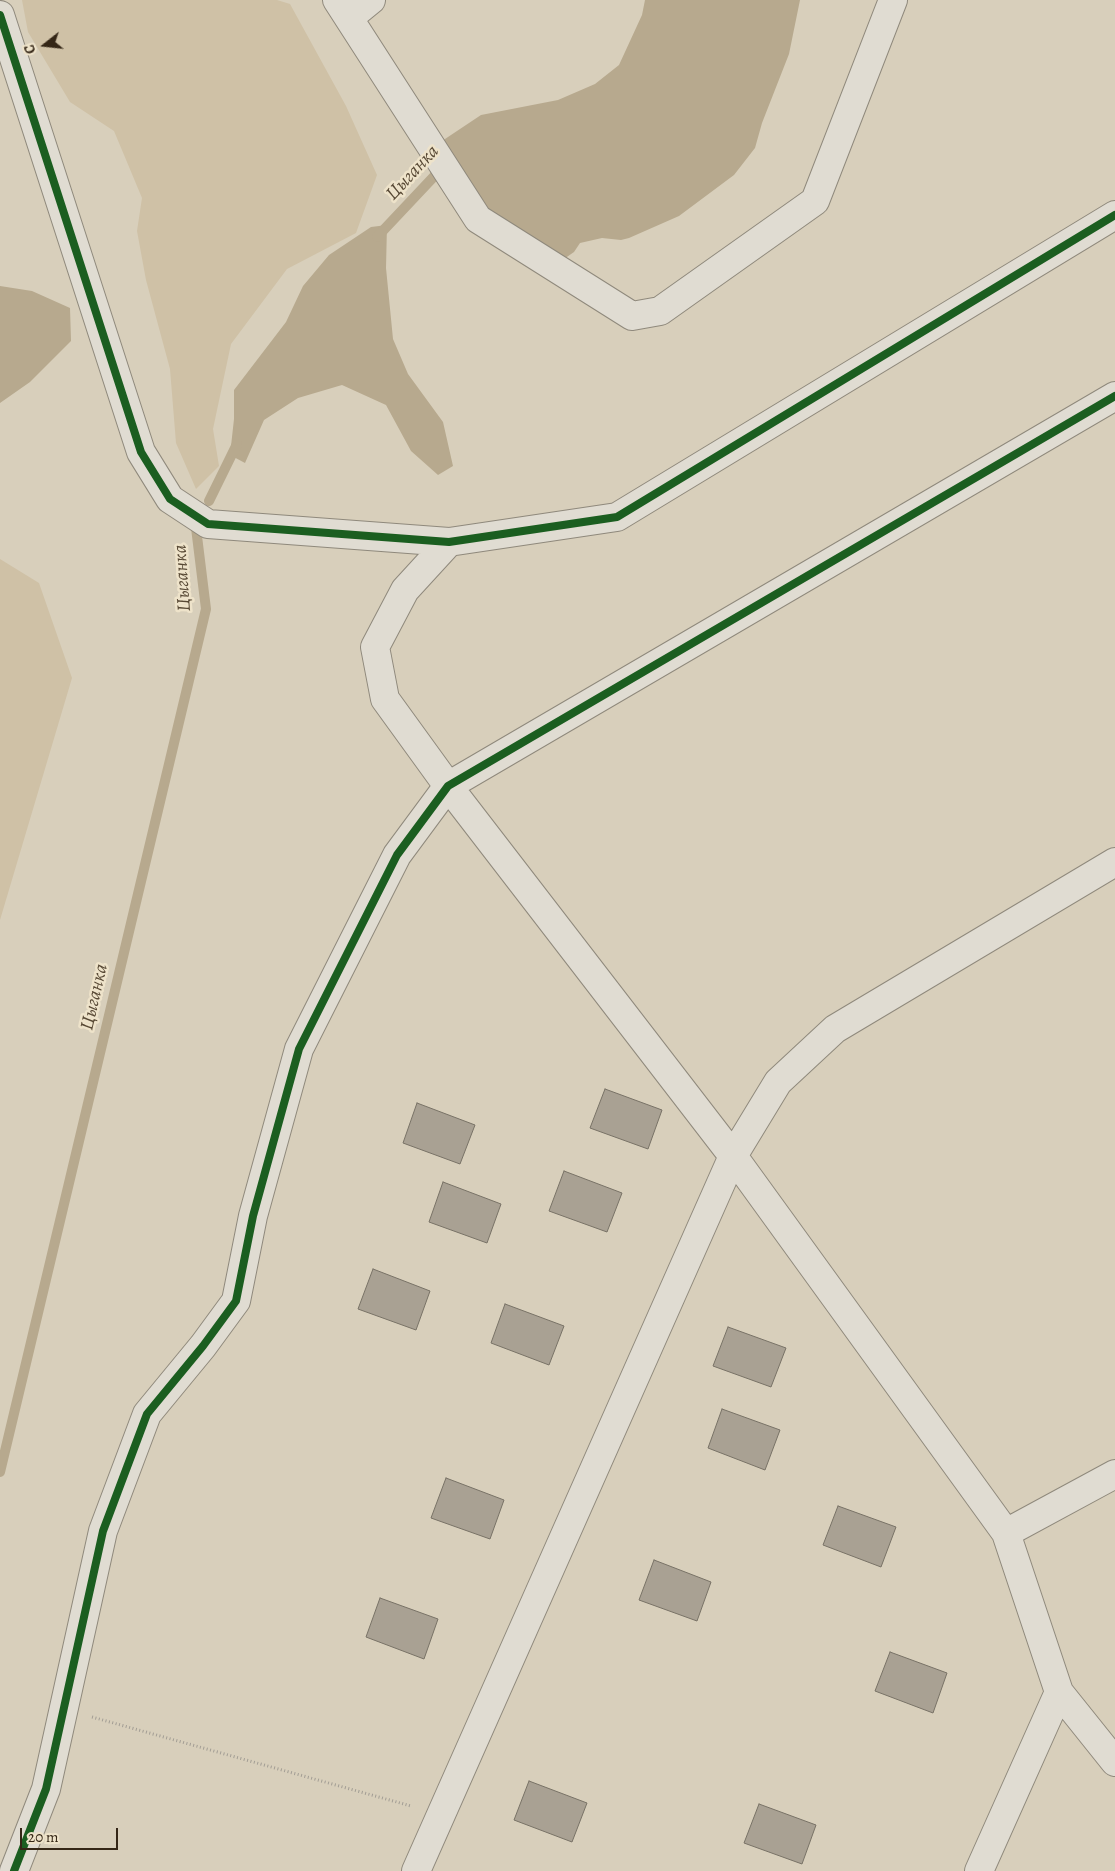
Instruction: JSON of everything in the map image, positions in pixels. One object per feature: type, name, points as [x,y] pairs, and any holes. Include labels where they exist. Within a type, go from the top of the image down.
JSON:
[{"type":"street","points":[[371,0],[343,9],[478,219],[632,316],[660,311],[815,201],[893,0]]},
{"type":"street","points":[[0,15],[141,452],[170,499],[208,524],[450,542],[617,517],[1115,215]]},
{"type":"street","points":[[14,1871],[46,1789],[103,1531],[147,1414],[203,1346],[236,1301],[253,1216],[299,1049],[397,855],[448,786],[1115,396]]},
{"type":"street","points":[[450,542],[405,590],[376,647],[385,699],[448,786],[733,1156],[1006,1533],[1059,1692],[1115,1762]]},
{"type":"street","points":[[416,1871],[733,1156],[778,1082],[835,1029],[1115,862]]},
{"type":"street","points":[[1006,1533],[1115,1474]]},
{"type":"street","points":[[979,1871],[1059,1692]]},
{"type":"path","points":[[64,1709],[440,1815]]},
{"type":"shaded area","points":[[22,0],[277,0],[290,4],[346,106],[377,175],[356,233],[287,269],[231,344],[213,429],[219,466],[196,489],[176,443],[170,369],[146,280],[137,231],[142,198],[114,131],[70,102],[28,32]]},
{"type":"shaded area","points":[[645,0],[800,0],[789,54],[762,123],[755,148],[734,175],[679,216],[629,238],[621,240],[602,238],[580,243],[574,252],[561,261],[505,236],[477,235],[457,213],[450,188],[430,177],[432,156],[442,141],[481,115],[558,100],[595,84],[619,65],[642,15]]},
{"type":"shaded area","points":[[387,225],[386,268],[393,339],[408,374],[443,422],[453,466],[438,475],[411,451],[386,405],[342,385],[298,398],[264,420],[245,463],[230,455],[234,419],[234,390],[286,322],[303,286],[329,255],[371,227]]},
{"type":"shaded area","points":[[0,286],[32,291],[70,308],[71,341],[30,382],[0,403]]},
{"type":"shaded area","points":[[0,559],[39,583],[72,678],[0,920]]},
{"type":"building","points":[[605,1089],[662,1110],[648,1149],[590,1128]]},
{"type":"building","points":[[417,1103],[475,1125],[460,1164],[403,1143]]},
{"type":"building","points":[[564,1171],[622,1193],[607,1232],[549,1211]]},
{"type":"building","points":[[443,1182],[501,1204],[487,1243],[429,1222]]},
{"type":"building","points":[[373,1269],[430,1291],[416,1330],[358,1309]]},
{"type":"building","points":[[505,1304],[564,1326],[549,1365],[491,1343]]},
{"type":"building","points":[[728,1327],[786,1348],[771,1387],[713,1366]]},
{"type":"building","points":[[722,1409],[780,1430],[765,1470],[708,1448]]},
{"type":"building","points":[[446,1478],[504,1500],[490,1539],[431,1518]]},
{"type":"building","points":[[838,1506],[896,1527],[881,1567],[823,1545]]},
{"type":"building","points":[[654,1560],[711,1582],[697,1621],[639,1600]]},
{"type":"building","points":[[380,1598],[438,1619],[424,1659],[366,1637]]},
{"type":"building","points":[[890,1652],[947,1673],[933,1713],[875,1691]]},
{"type":"building","points":[[529,1781],[587,1803],[572,1842],[514,1820]]},
{"type":"building","points":[[759,1804],[816,1825],[802,1864],[744,1843]]},
{"type":"waterway","name":"Цыганка","points":[[377,237],[441,169]]},
{"type":"waterway","name":"Цыганка","points":[[209,501],[237,444]]},
{"type":"waterway","name":"Цыганка","points":[[0,1472],[206,609],[196,528]]},
{"type":"cycle path","points":[[0,15],[141,452],[170,499],[208,524],[449,542],[617,517],[1115,215]]},
{"type":"cycle path","points":[[14,1871],[46,1789],[103,1531],[147,1414],[203,1346],[236,1301],[253,1216],[299,1049],[397,855],[448,786],[1115,396]]}]
